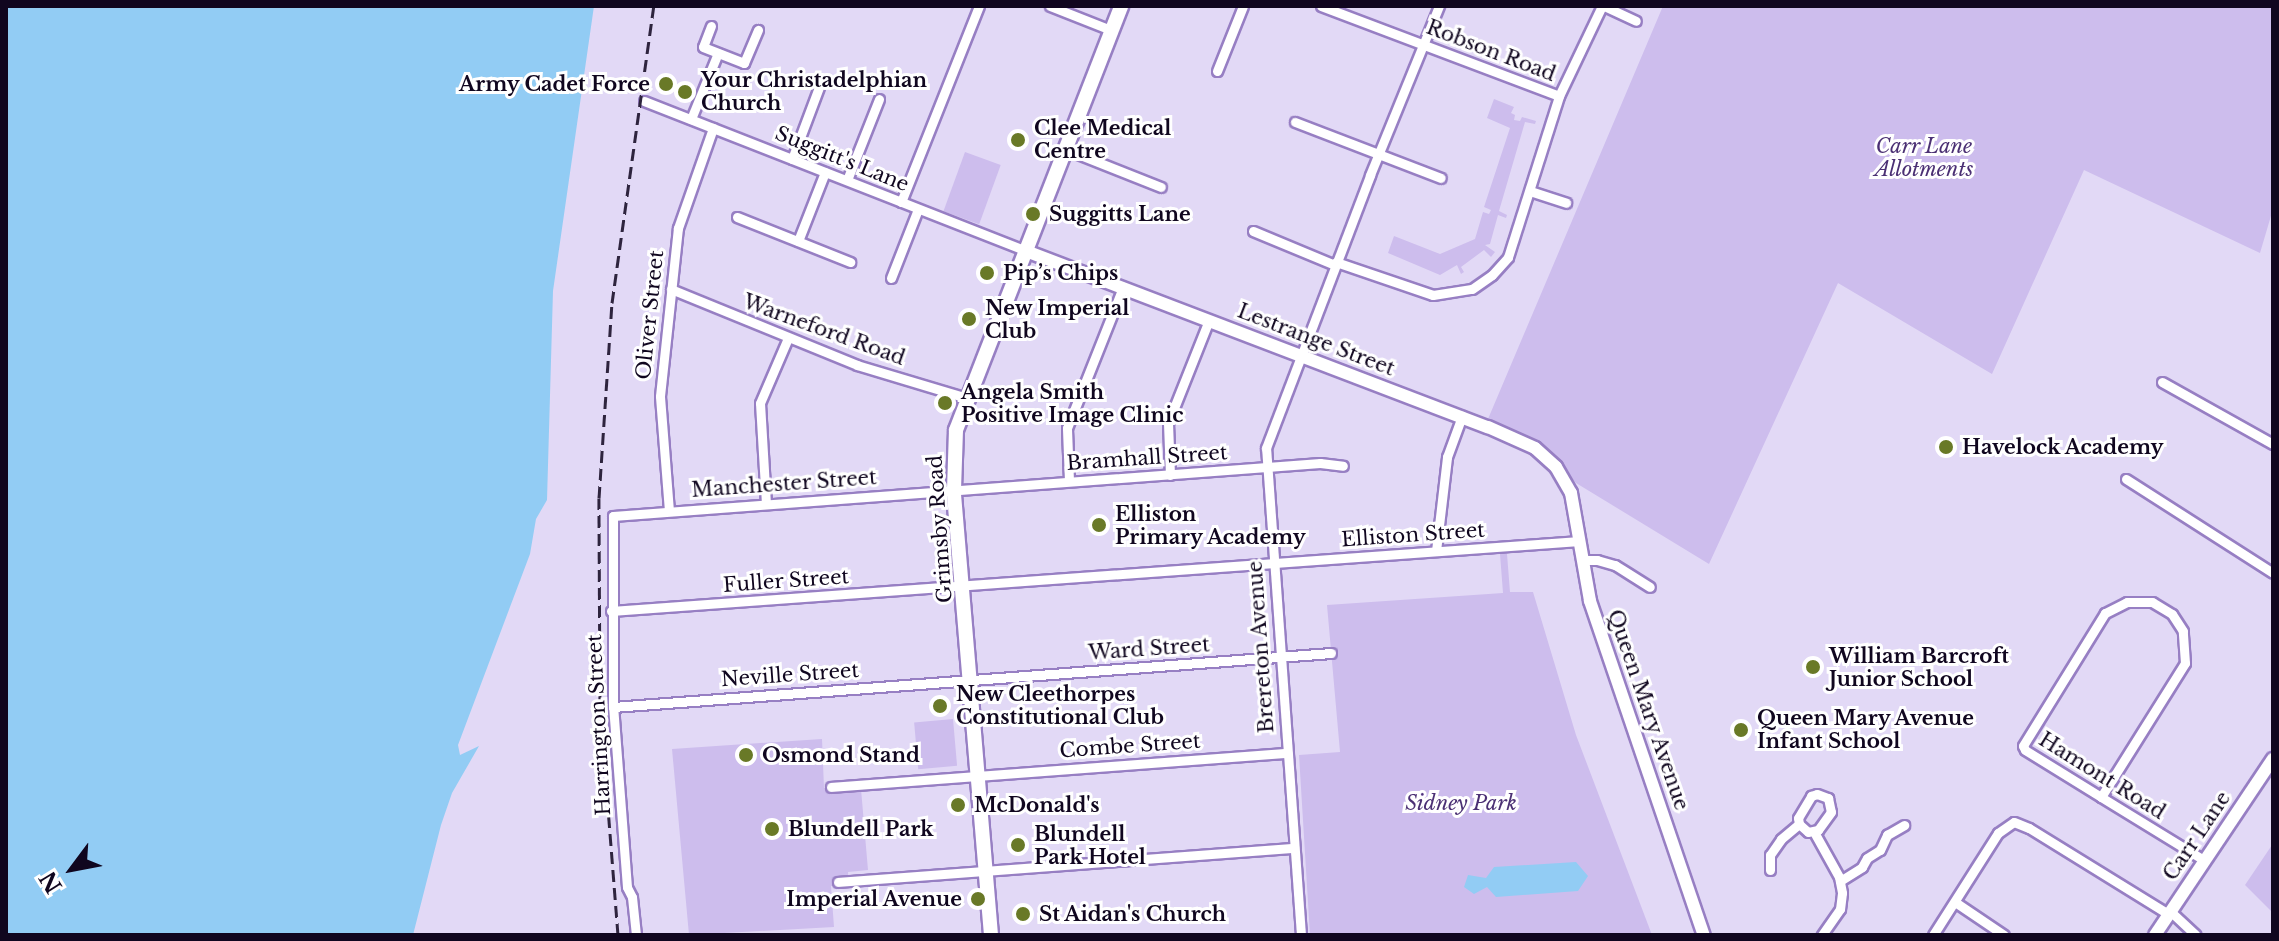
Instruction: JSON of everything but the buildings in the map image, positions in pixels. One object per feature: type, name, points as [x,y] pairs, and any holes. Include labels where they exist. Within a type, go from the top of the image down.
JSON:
[{"type":"main road","name":"Grimsby Road","points":[[991,935],[954,490],[956,430],[1121,6]]},
{"type":"street","points":[[901,202],[979,6]]},
{"type":"street","points":[[1050,6],[1111,30]]},
{"type":"street","points":[[1217,71],[1243,6]]},
{"type":"street","name":"Robson Road","points":[[1321,6],[1559,96]]},
{"type":"street","name":"Brereton Avenue","points":[[1301,935],[1266,448],[1335,263],[1439,6]]},
{"type":"street","points":[[1253,231],[1335,263],[1433,295],[1472,289],[1508,257],[1559,96],[1603,6],[1636,21]]},
{"type":"street","points":[[711,26],[703,47],[744,63],[758,30]]},
{"type":"street","points":[[691,119],[718,53]]},
{"type":"street","points":[[792,159],[819,87]]},
{"type":"street","points":[[847,180],[879,99]]},
{"type":"street","name":"Suggitt's Lane","points":[[644,101],[1026,251]]},
{"type":"street","points":[[1295,122],[1441,178]]},
{"type":"street","name":"Oliver Street","points":[[669,511],[660,396],[678,228],[713,128]]},
{"type":"street","points":[[1065,149],[1161,187]]},
{"type":"street","points":[[798,241],[825,172]]},
{"type":"street","points":[[1530,191],[1566,203]]},
{"type":"street","points":[[891,278],[918,209]]},
{"type":"street","points":[[737,217],[850,262]]},
{"type":"street","name":"Lestrange Street","points":[[1026,251],[1462,416],[1535,448],[1556,467],[1571,493]]},
{"type":"street","points":[[1069,481],[1067,428],[1123,287]]},
{"type":"street","name":"Warneford Road","points":[[671,289],[857,365],[967,398]]},
{"type":"street","points":[[1170,475],[1168,423],[1209,320]]},
{"type":"street","points":[[766,504],[760,403],[788,338]]},
{"type":"street","points":[[2162,382],[2273,444]]},
{"type":"street","points":[[1436,551],[1447,457],[1462,416]]},
{"type":"street","name":"Bramhall Street","points":[[954,490],[1320,463],[1343,466]]},
{"type":"street","points":[[2126,479],[2273,573]]},
{"type":"street","name":"Manchester Street","points":[[617,514],[954,490]]},
{"type":"street","name":"Queen Mary Avenue","points":[[1571,493],[1590,601],[1704,935]]},
{"type":"street","name":"Harrington Street","points":[[617,514],[612,520],[613,707],[627,887],[632,897],[636,935]]},
{"type":"street","name":"Elliston Street","points":[[963,586],[1579,541]]},
{"type":"street","points":[[1582,560],[1615,565],[1650,587]]},
{"type":"street","name":"Fuller Street","points":[[611,611],[963,586]]},
{"type":"street","name":"Hamont Road","points":[[2101,797],[2186,657],[2183,631],[2172,614],[2152,602],[2127,602],[2105,613],[2023,746],[2101,797],[2204,860]]},
{"type":"street","name":"Ward Street","points":[[969,680],[1331,653]]},
{"type":"street","name":"Neville Street","points":[[613,707],[969,680]]},
{"type":"street","name":"Combe Street","points":[[831,787],[1287,753]]},
{"type":"street","name":"Carr Lane","points":[[2155,935],[2273,759]]},
{"type":"street","points":[[1814,832],[1831,812],[1831,803],[1823,795],[1811,796],[1799,813],[1802,829],[1814,832],[1840,881],[1840,909],[1822,935]]},
{"type":"street","points":[[1933,935],[1998,833],[2014,822],[2029,828],[2169,913],[2196,935]]},
{"type":"street","points":[[1770,870],[1766,853],[1799,824]]},
{"type":"street","points":[[1840,881],[1854,874],[1880,850],[1887,835],[1904,825]]},
{"type":"street","points":[[838,882],[1294,848]]},
{"type":"street","points":[[1955,902],[2004,935]]},
{"type":"green space","name":"Carr Lane Allotments","points":[[1663,6],[2273,6],[2273,209],[2260,253],[2084,170],[1992,374],[1838,283],[1709,564],[1576,483],[1542,447],[1488,419]]},
{"type":"green space","points":[[1494,99],[1514,107],[1511,113],[1515,115],[1514,120],[1520,121],[1522,117],[1536,121],[1535,124],[1525,122],[1499,211],[1507,215],[1506,218],[1498,215],[1490,244],[1485,245],[1495,252],[1491,257],[1484,250],[1461,267],[1464,272],[1461,274],[1457,265],[1440,275],[1388,253],[1394,236],[1440,254],[1475,239],[1483,212],[1489,214],[1491,210],[1484,207],[1510,128],[1487,118]]},
{"type":"green space","points":[[965,152],[1001,165],[979,224],[943,211]]},
{"type":"green space","name":"Sidney Park","points":[[1500,554],[1507,554],[1510,592],[1533,592],[1576,735],[1652,935],[1310,935],[1299,755],[1340,752],[1327,605],[1503,593]]},
{"type":"green space","points":[[953,719],[957,766],[918,769],[914,722]]},
{"type":"green space","name":"Blundell Park","points":[[822,739],[824,788],[861,789],[868,870],[848,872],[849,885],[831,886],[834,927],[689,935],[672,749]]},
{"type":"green space","points":[[2273,846],[2273,913],[2245,885]]},
{"type":"water","points":[[6,6],[594,6],[553,291],[547,500],[536,519],[530,554],[458,745],[460,755],[479,746],[452,793],[413,935],[6,935]]},
{"type":"water","points":[[1576,862],[1588,876],[1578,891],[1496,897],[1487,887],[1474,894],[1464,887],[1468,875],[1486,878],[1494,867]]},
{"type":"railway","points":[[618,935],[600,707],[599,498],[612,303],[654,6]]},
{"type":"place","name":"Army Cadet Force","points":[[666,84]]},
{"type":"place","name":"Your Christadelphian Church","points":[[685,92]]},
{"type":"place","name":"Clee Medical Centre","points":[[1018,140]]},
{"type":"place","name":"Suggitts Lane","points":[[1033,214]]},
{"type":"place","name":"Pip’s Chips","points":[[987,273]]},
{"type":"place","name":"New Imperial Club","points":[[969,319]]},
{"type":"place","name":"Angela Smith Positive Image Clinic","points":[[945,403]]},
{"type":"place","name":"Havelock Academy","points":[[1946,447]]},
{"type":"place","name":"Elliston Primary Academy","points":[[1099,525]]},
{"type":"place","name":"William Barcroft Junior School","points":[[1813,667]]},
{"type":"place","name":"New Cleethorpes Constitutional Club","points":[[940,706]]},
{"type":"place","name":"Queen Mary Avenue Infant School","points":[[1741,730]]},
{"type":"place","name":"Osmond Stand","points":[[746,755]]},
{"type":"place","name":"McDonald's","points":[[958,805]]},
{"type":"place","name":"Blundell Park","points":[[772,829]]},
{"type":"place","name":"Blundell Park Hotel","points":[[1018,845]]},
{"type":"place","name":"Imperial Avenue","points":[[978,899]]},
{"type":"place","name":"St Aidan's Church","points":[[1023,914]]}]
